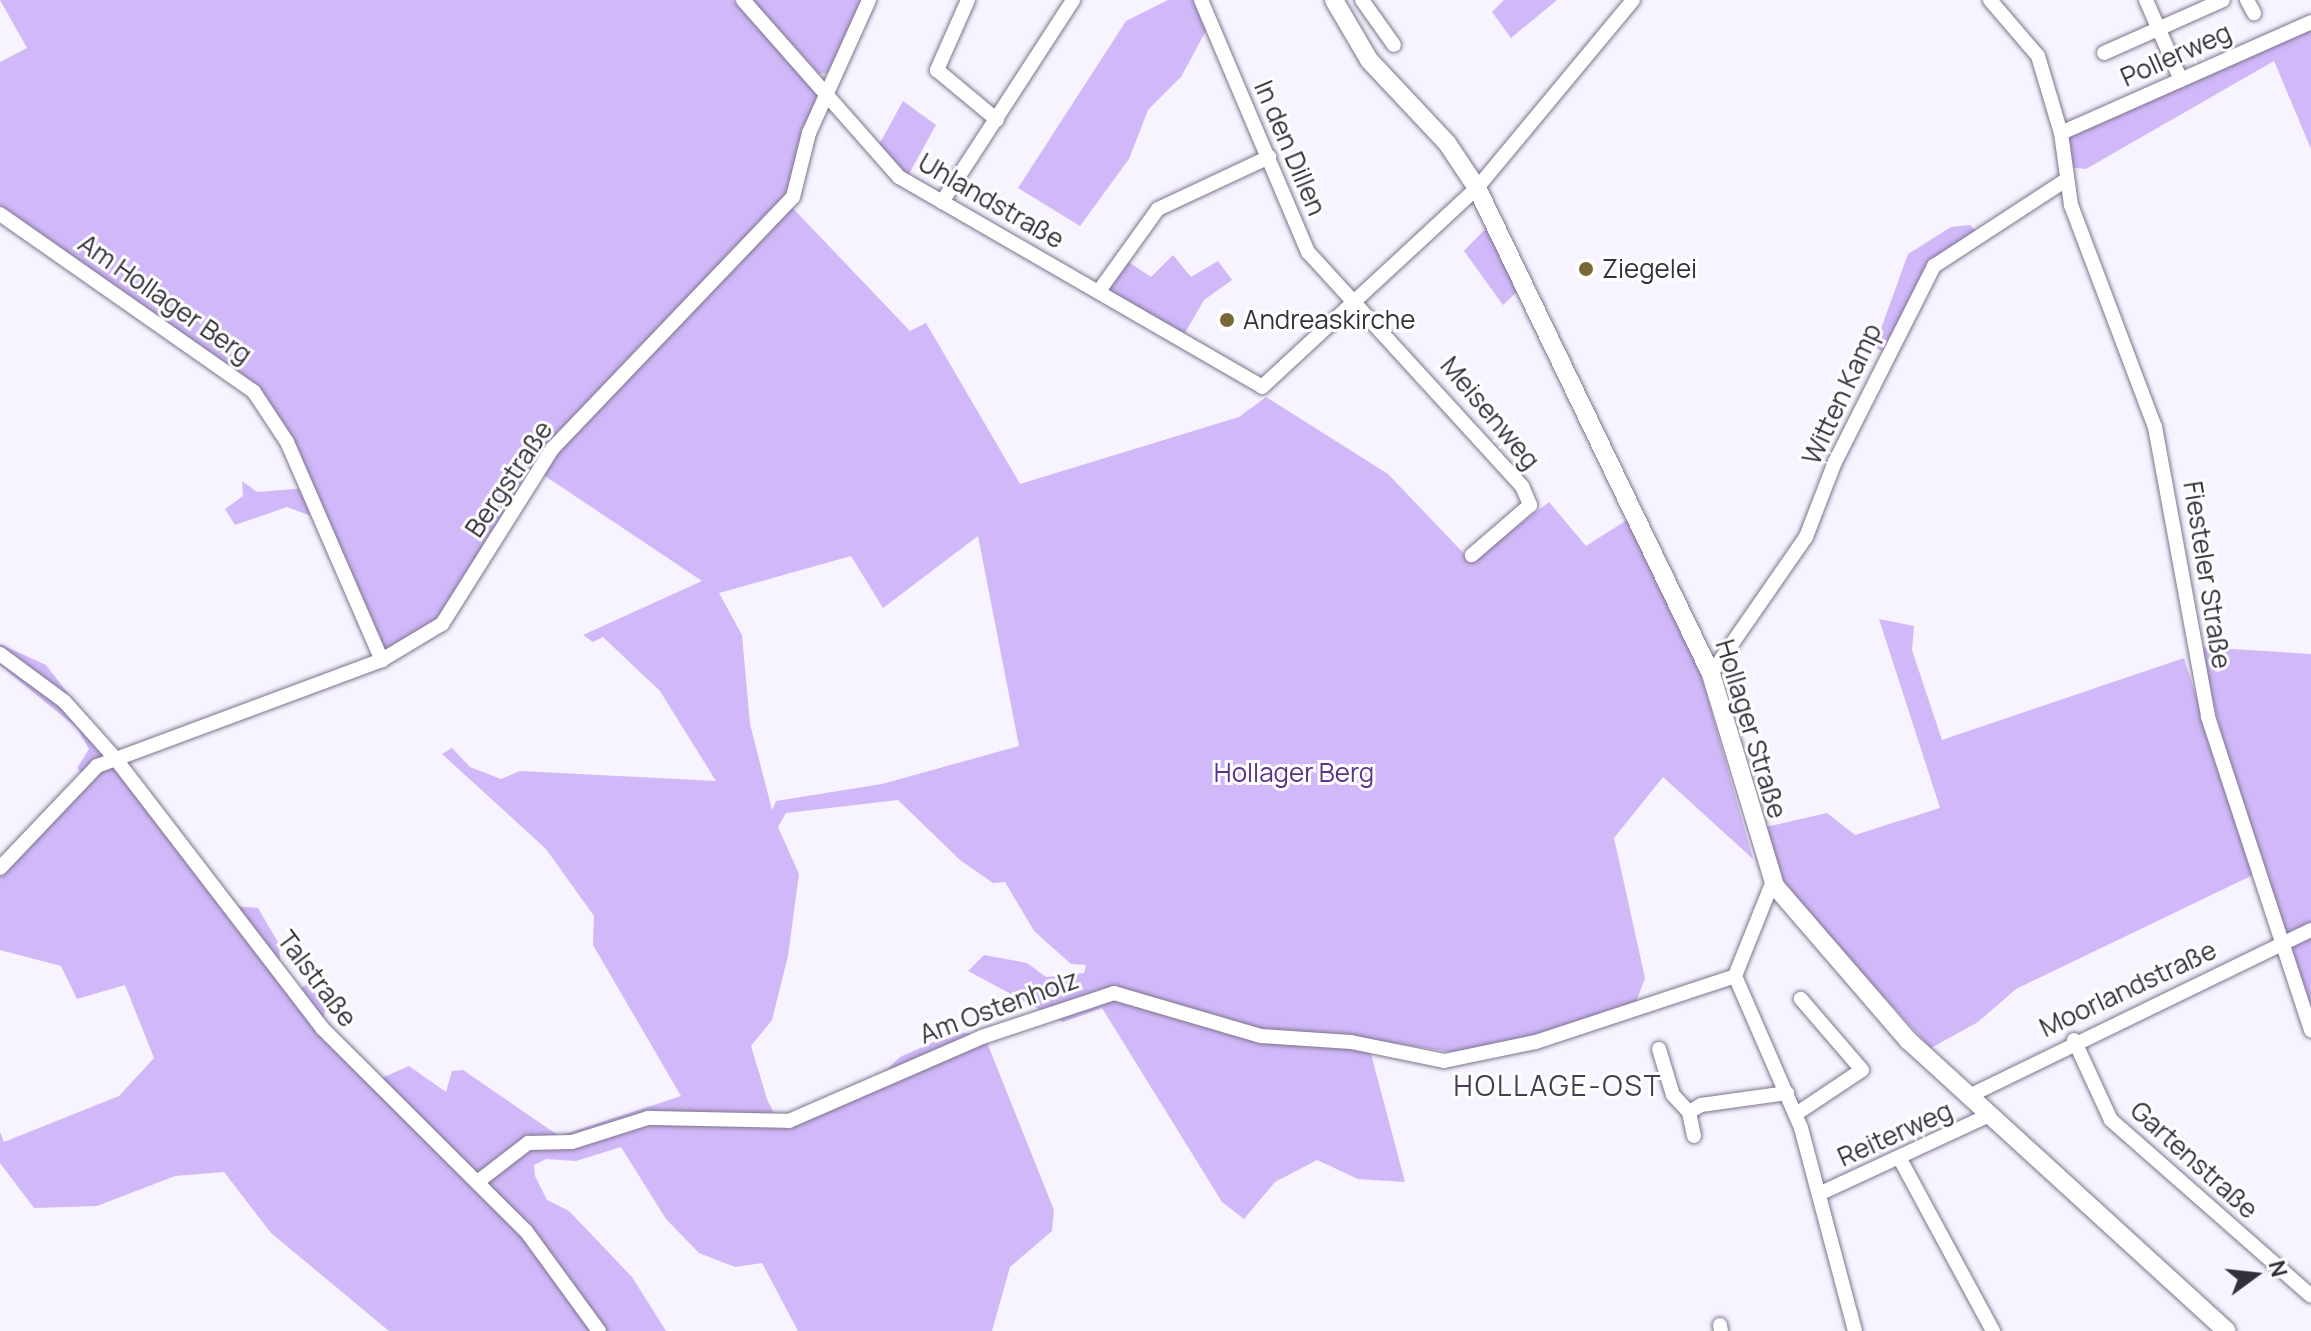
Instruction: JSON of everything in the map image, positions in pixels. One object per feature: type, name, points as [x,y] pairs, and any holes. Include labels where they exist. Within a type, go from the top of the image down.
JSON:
[{"type":"main road","name":"Hollager Straße","points":[[1334,0],[1369,60],[1447,143],[1477,188],[1711,674],[1773,881],[1909,1041],[2227,1331]]},
{"type":"street","name":"Uhlandstraße","points":[[743,0],[899,177],[1262,387],[1357,298]]},
{"type":"street","name":"Bergstraße","points":[[0,868],[89,771],[115,758],[382,660],[442,624],[553,448],[793,197],[826,92],[869,0]]},
{"type":"street","points":[[968,0],[937,70],[997,120]]},
{"type":"street","points":[[942,202],[1073,0]]},
{"type":"street","name":"In den Dillen","points":[[1201,0],[1308,252],[1357,298]]},
{"type":"street","points":[[1362,0],[1394,45]]},
{"type":"street","points":[[1357,298],[1477,188],[1633,0]]},
{"type":"street","name":"Fiesteler Straße","points":[[1990,0],[2038,56],[2061,133],[2066,180],[2155,427],[2183,550],[2194,661],[2311,1030]]},
{"type":"street","points":[[2146,0],[2181,80]]},
{"type":"street","points":[[2104,53],[2223,0]]},
{"type":"street","name":"Pollerweg","points":[[2061,133],[2311,22]]},
{"type":"street","points":[[1099,291],[1158,209],[1269,157]]},
{"type":"street","name":"Witten Kamp","points":[[1711,674],[1806,537],[1841,449],[1934,266],[2066,180]]},
{"type":"street","name":"Am Hollager Berg","points":[[0,214],[254,392],[287,442],[382,660]]},
{"type":"street","name":"Meisenweg","points":[[1357,298],[1509,464],[1527,497],[1530,505],[1472,555]]},
{"type":"street","name":"Talstraße","points":[[0,654],[64,701],[115,758],[322,1028],[480,1180],[545,1254],[599,1331]]},
{"type":"street","points":[[1773,881],[1735,976],[1796,1114],[1855,1331]]},
{"type":"street","name":"Moorlandstraße","points":[[1969,1096],[2074,1040],[2311,930]]},
{"type":"street","name":"Am Ostenholz","points":[[480,1180],[528,1143],[572,1142],[648,1118],[789,1121],[982,1037],[1114,993],[1261,1036],[1351,1042],[1444,1061],[1536,1042],[1735,976]]},
{"type":"street","points":[[1796,1114],[1862,1070],[1801,999]]},
{"type":"street","name":"Gartenstraße","points":[[2074,1040],[2111,1120],[2311,1296]]},
{"type":"street","points":[[1659,1049],[1673,1095],[1689,1112],[1694,1136]]},
{"type":"street","points":[[1689,1112],[1787,1093]]},
{"type":"street","name":"Reiterweg","points":[[1819,1194],[1989,1115]]},
{"type":"street","points":[[1900,1159],[1993,1331]]},
{"type":"green space","name":"Hollager Berg","points":[[0,0],[733,0],[818,93],[784,199],[910,331],[926,323],[1020,484],[1239,417],[1266,397],[1388,474],[1471,561],[1549,502],[1586,546],[1627,520],[1698,664],[1753,859],[1663,777],[1614,838],[1645,978],[1636,1002],[1471,1055],[1367,1039],[1405,1182],[1358,1179],[1317,1160],[1275,1182],[1244,1219],[1222,1202],[1102,1008],[1063,1022],[968,971],[984,955],[1027,963],[1046,977],[1084,973],[1086,965],[1071,964],[1034,931],[1005,882],[993,883],[960,860],[898,800],[786,813],[778,827],[799,874],[788,956],[772,1020],[751,1046],[767,1099],[778,1122],[871,1084],[900,1057],[956,1032],[984,1035],[1054,1210],[1052,1231],[1010,1267],[992,1331],[798,1331],[762,1263],[735,1267],[699,1253],[666,1219],[621,1147],[576,1161],[546,1159],[534,1165],[535,1176],[547,1200],[569,1211],[632,1277],[666,1331],[389,1331],[271,1233],[224,1172],[175,1176],[97,1206],[34,1208],[0,1163],[0,1132],[4,1142],[119,1096],[154,1058],[125,985],[77,999],[61,966],[0,950],[0,868],[84,775],[77,768],[89,749],[77,728],[0,665],[0,644],[46,665],[233,906],[258,908],[279,944],[281,973],[294,992],[306,985],[326,1004],[322,1028],[377,1080],[409,1066],[446,1092],[452,1071],[463,1070],[559,1136],[681,1096],[593,945],[594,916],[546,849],[442,754],[452,748],[470,767],[501,779],[520,771],[716,781],[660,691],[603,637],[593,642],[583,635],[702,581],[539,472],[442,624],[382,660],[319,519],[287,507],[235,525],[225,509],[243,496],[242,481],[257,492],[307,488],[267,409],[0,221],[0,62],[27,48]],"holes":[[[978,536],[1019,746],[882,784],[776,801],[772,810],[750,724],[742,635],[719,593],[851,556],[883,608]]]},
{"type":"green space","points":[[752,0],[863,0],[828,73],[819,74]]},
{"type":"green space","points":[[1168,0],[1196,0],[1207,29],[1181,77],[1148,110],[1129,159],[1080,226],[1018,188],[1126,21]]},
{"type":"green space","points":[[1504,0],[1557,0],[1511,38],[1492,12]]},
{"type":"green space","points":[[2311,22],[2311,149],[2274,61],[2086,169],[2066,167],[2061,133]]},
{"type":"green space","points":[[903,101],[936,125],[905,181],[876,150]]},
{"type":"green space","points":[[1970,225],[1982,237],[1934,266],[1887,352],[1874,348],[1908,254],[1951,227]]},
{"type":"green space","points":[[1487,227],[1524,285],[1503,305],[1464,251]]},
{"type":"green space","points":[[1173,255],[1191,277],[1218,261],[1232,280],[1204,300],[1182,338],[1099,291],[1121,257],[1151,277]]},
{"type":"green space","points":[[1879,619],[1914,626],[1912,650],[1942,740],[2184,658],[2253,875],[2016,989],[1978,1022],[1931,1048],[1787,891],[1766,827],[1827,813],[1855,835],[1940,808]]},
{"type":"green space","points":[[2200,647],[2311,654],[2311,1031],[2227,759]]},
{"type":"place","name":"Ziegelei","points":[[1586,269]]},
{"type":"place","name":"Andreaskirche","points":[[1227,320]]},
{"type":"district","name":"HOLLAGE-OST","points":[[1558,1085]]}]
